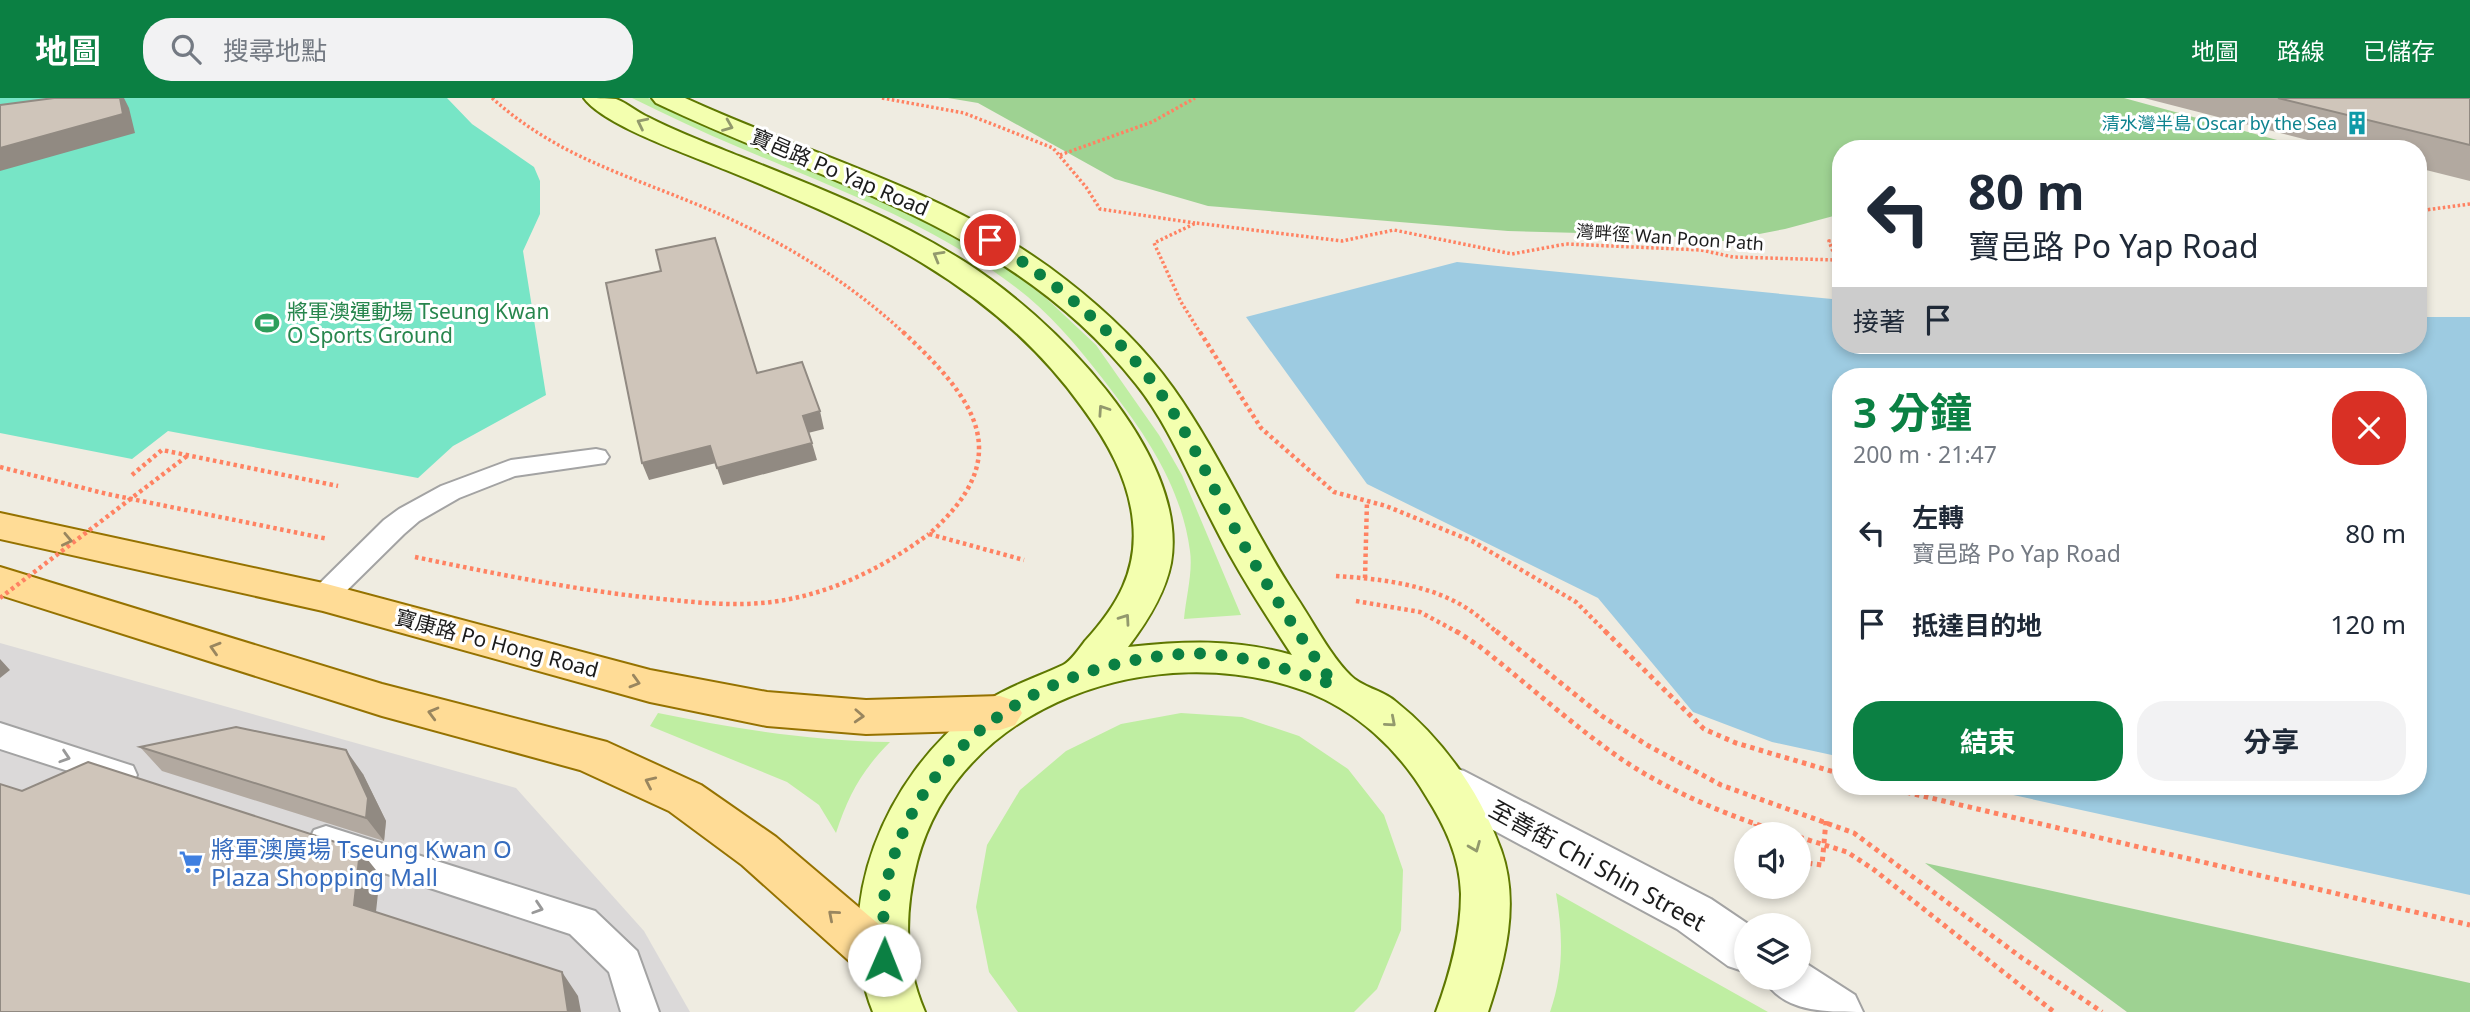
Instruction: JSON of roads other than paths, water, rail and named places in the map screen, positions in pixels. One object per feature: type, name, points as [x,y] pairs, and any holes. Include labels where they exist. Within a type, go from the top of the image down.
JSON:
[{"type":"main road","name":"寶邑路 Po Yap Road","points":[[597,98],[666,135],[837,205],[944,259],[1010,306],[1065,360],[1122,439],[1146,493],[1152,520],[1153,548],[1146,582],[1126,619],[1082,673]]},
{"type":"main road","name":"寶邑路 Po Yap Road","points":[[666,98],[937,213],[1026,264],[1084,309],[1115,339],[1165,401],[1205,467],[1231,522],[1275,601],[1334,685]]},
{"type":"main road","name":"寶康路 Po Hong Road","points":[[0,526],[323,597],[452,629],[650,686],[768,709],[866,717],[1000,713]]},
{"type":"main road","points":[[0,581],[382,700],[592,755],[685,798],[759,851],[884,960]]},
{"type":"main road","name":"寶邑路 Po Yap Road","points":[[899,1012],[884,960],[886,887],[908,819],[947,761],[1000,713],[1040,691],[1082,673],[1145,658],[1210,654],[1274,664],[1334,685],[1378,711],[1417,744],[1448,784],[1479,855],[1484,886],[1484,929],[1478,962],[1462,1012]]},
{"type":"street","name":"至善街 Chi Shin Street","points":[[1448,784],[1693,914],[1734,942]]},
{"type":"street","points":[[1806,990],[1838,1012]]},
{"type":"lane","points":[[323,597],[409,515],[450,492],[511,468],[596,457]]},
{"type":"lane","points":[[0,736],[146,783]]},
{"type":"lane","points":[[291,829],[582,922],[624,963],[640,1012]]},
{"type":"water","points":[[1457,262],[1832,299],[1832,354],[2427,354],[2427,317],[2470,317],[2470,895],[2013,795],[2427,795],[2427,368],[1832,368],[1832,755],[1772,742],[1693,712],[1598,598],[1367,484],[1246,317]]},
{"type":"place","name":"清水灣半島 Oscar by the Sea","points":[[2357,123]]},
{"type":"place","name":"將軍澳運動場 Tseung Kwan O Sports Ground","points":[[267,323]]},
{"type":"place","name":"將軍澳廣場 Tseung Kwan O Plaza Shopping Mall","points":[[191,862]]}]
